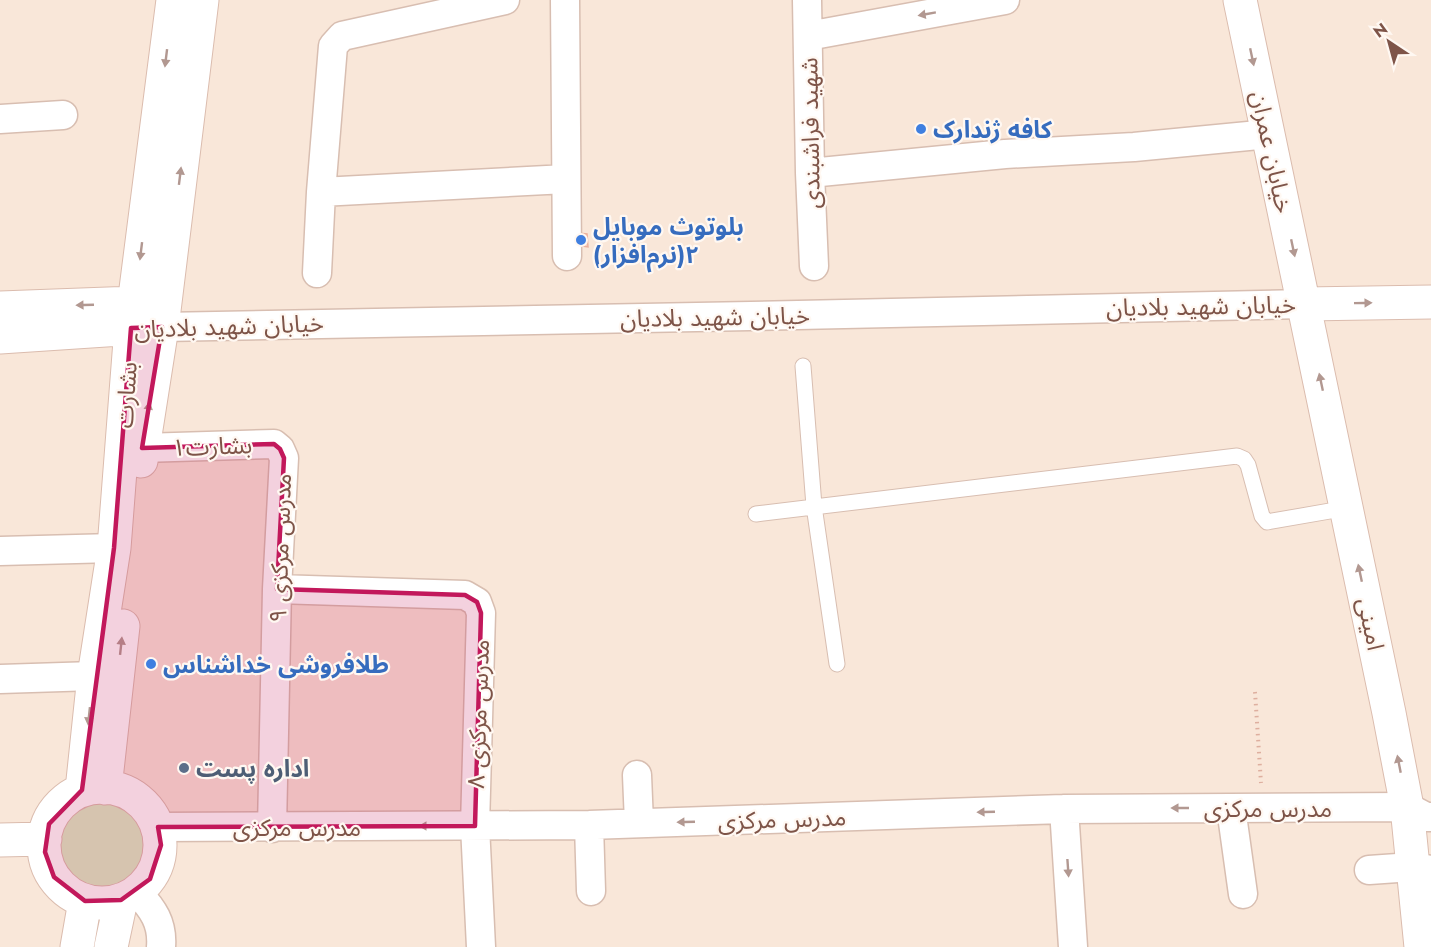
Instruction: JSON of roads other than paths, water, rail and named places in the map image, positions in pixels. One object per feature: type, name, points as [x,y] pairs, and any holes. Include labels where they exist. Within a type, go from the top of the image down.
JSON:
[{"type":"street","name":"بشارت","points":[[93,789],[142,448],[148,316],[173,0]]},
{"type":"street","name":"بشارت","points":[[93,789],[94,676],[148,316],[202,0]]},
{"type":"street","points":[[317,273],[333,46],[342,36],[505,0]]},
{"type":"street","points":[[566,0],[567,256]]},
{"type":"street","name":"شهید فراشبندی","points":[[807,0],[814,266]]},
{"type":"street","points":[[808,36],[1005,0]]},
{"type":"street","name":"خیابان عمران","points":[[1240,0],[1305,304]]},
{"type":"street","points":[[0,119],[63,115]]},
{"type":"street","points":[[810,173],[1005,154],[1134,147],[1269,134]]},
{"type":"street","points":[[321,192],[566,179]]},
{"type":"street","name":"خیابان شهید بلادیان","points":[[0,308],[148,316],[807,315],[1431,302]]},
{"type":"street","name":"امینی","points":[[1305,304],[1347,508],[1419,812],[1424,911],[1420,947]]},
{"type":"street","name":"خیابان شهید بلادیان","points":[[0,337],[148,316]]},
{"type":"street","name":"بشارت۱","points":[[142,448],[274,444],[280,449]]},
{"type":"street","name":"مدرس مرکزی ۹","points":[[272,828],[277,589],[284,458],[280,449]]},
{"type":"street","points":[[0,551],[114,548]]},
{"type":"street","name":"مدرس مرکزی ۸","points":[[277,589],[465,595],[477,602],[481,613],[475,826],[481,947]]},
{"type":"street","points":[[0,679],[94,676]]},
{"type":"street","points":[[637,775],[639,823]]},
{"type":"street","points":[[93,789],[126,792],[151,812],[158,827],[161,845],[158,863],[150,879],[129,896],[103,903],[85,901],[73,895],[54,877],[45,852],[45,838],[49,824],[57,810],[67,800],[93,789]]},
{"type":"street","points":[[1231,808],[1243,894]]},
{"type":"street","name":"مدرس مرکزی","points":[[158,827],[589,825],[1064,809],[1263,808],[1419,812]]},
{"type":"street","points":[[1064,809],[1073,947]]},
{"type":"street","points":[[589,825],[591,891]]},
{"type":"street","points":[[0,840],[45,838]]},
{"type":"street","points":[[1369,870],[1421,869]]},
{"type":"street","points":[[111,947],[129,896]]},
{"type":"street","points":[[129,896],[152,909],[162,933],[161,947]]},
{"type":"street","points":[[77,947],[85,901]]},
{"type":"lane","points":[[803,366],[814,506],[837,664]]},
{"type":"lane","points":[[756,514],[1237,456],[1244,459],[1248,465],[1262,516],[1267,522],[1347,508]]},
{"type":"place","name":"کافه ژندارک","points":[[921,129]]},
{"type":"place","name":"بلوتوث موبایل (نرم‌افزار)۲","points":[[581,240]]},
{"type":"place","name":"طلافروشی خداشناس","points":[[151,664]]},
{"type":"place","name":"اداره پست","points":[[184,768]]}]
